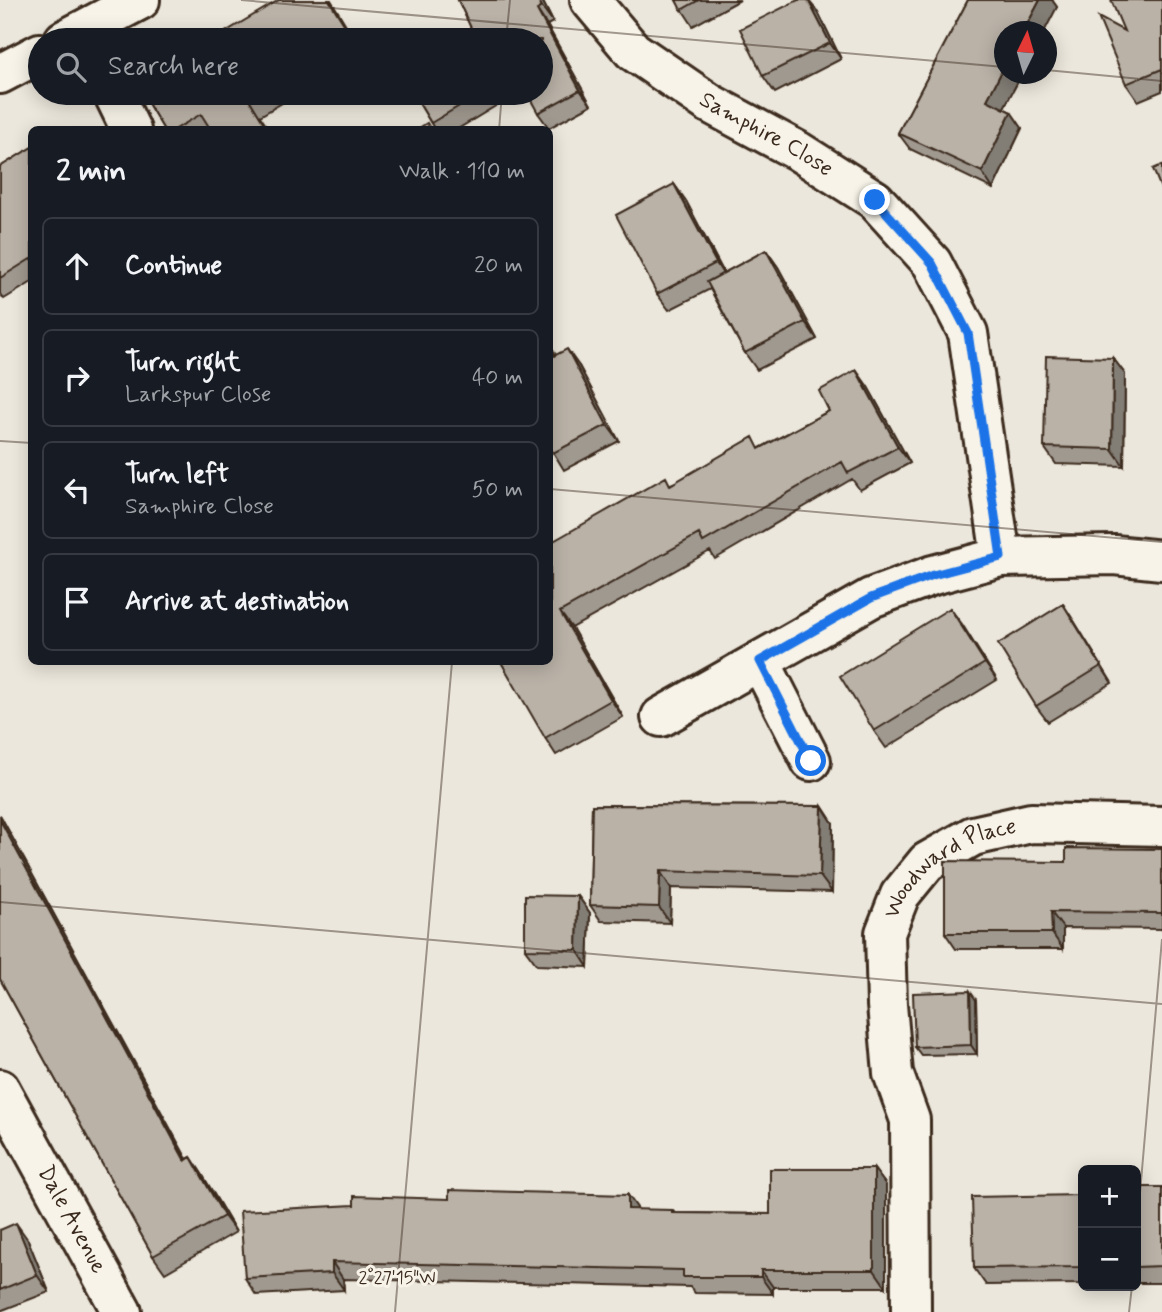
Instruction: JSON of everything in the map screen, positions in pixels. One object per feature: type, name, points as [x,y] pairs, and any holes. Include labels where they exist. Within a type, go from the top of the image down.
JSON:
[{"type":"street","points":[[93,28],[140,0]]},
{"type":"street","name":"Samphire Close","points":[[590,0],[633,51],[709,103],[798,151],[875,200],[932,263],[968,333],[1001,557]]},
{"type":"street","points":[[0,74],[28,59]]},
{"type":"street","points":[[119,105],[129,126]]},
{"type":"street","points":[[661,717],[871,598],[933,575],[1001,557],[1114,555],[1162,560]]},
{"type":"street","points":[[760,661],[811,761]]},
{"type":"street","name":"Woodward Place","points":[[911,1312],[910,1120],[893,1073],[885,933],[900,895],[927,862],[973,836],[1031,823],[1162,826]]},
{"type":"street","name":"Dale Avenue","points":[[0,1090],[122,1312]]},
{"type":"building","points":[[279,0],[329,0],[346,28],[232,28]]},
{"type":"building","points":[[458,0],[538,0],[542,7],[537,10],[547,28],[471,28]]},
{"type":"building","points":[[676,0],[699,0],[681,10]]},
{"type":"building","points":[[798,0],[808,0],[830,43],[763,76],[740,29]]},
{"type":"building","points":[[968,0],[1040,0],[1029,21],[994,21],[995,84],[987,100],[1011,112],[982,172],[898,133]]},
{"type":"building","points":[[1111,0],[1162,0],[1162,69],[1126,84],[1098,17],[1124,31]]},
{"type":"building","points":[[553,40],[580,90],[553,105]]},
{"type":"building","points":[[149,105],[253,105],[266,126],[208,126],[201,114],[181,126],[162,126]]},
{"type":"building","points":[[420,105],[461,105],[431,123]]},
{"type":"building","points":[[534,105],[553,105],[538,113]]},
{"type":"building","points":[[28,150],[28,260],[0,278],[0,167]]},
{"type":"building","points":[[1162,165],[1162,191],[1153,169]]},
{"type":"building","points":[[674,184],[716,263],[657,294],[616,215]]},
{"type":"building","points":[[766,250],[805,322],[745,353],[707,282]]},
{"type":"building","points":[[567,349],[607,425],[553,453],[553,354],[554,356]]},
{"type":"building","points":[[1046,356],[1113,358],[1112,449],[1044,447]]},
{"type":"building","points":[[856,370],[898,447],[848,473],[842,462],[703,542],[699,534],[560,612],[611,700],[545,738],[503,665],[553,665],[553,541],[666,477],[670,485],[753,437],[759,449],[829,411],[819,391]]},
{"type":"building","points":[[1063,604],[1101,666],[1036,706],[998,644]]},
{"type":"building","points":[[950,608],[985,663],[874,731],[840,676]]},
{"type":"building","points":[[592,805],[822,806],[820,876],[660,871],[659,907],[590,905]]},
{"type":"building","points":[[0,820],[185,1161],[191,1157],[224,1216],[153,1256],[0,979]]},
{"type":"building","points":[[1066,848],[1162,849],[1162,913],[1051,912],[1052,933],[945,933],[945,861],[1066,862]]},
{"type":"building","points":[[525,895],[578,896],[577,950],[525,949]]},
{"type":"building","points":[[970,991],[971,1045],[915,1047],[913,993]]},
{"type":"building","points":[[770,1169],[874,1169],[874,1270],[761,1270],[761,1277],[683,1277],[683,1270],[332,1262],[332,1273],[245,1278],[240,1211],[354,1205],[354,1196],[449,1199],[449,1190],[628,1195],[628,1209],[672,1210],[672,1213],[770,1214]]},
{"type":"building","points":[[1141,1187],[1162,1187],[1162,1266],[1141,1267]]},
{"type":"building","points":[[1078,1195],[1078,1267],[974,1268],[972,1197]]},
{"type":"building","points":[[16,1223],[37,1275],[0,1290],[0,1230]]},
{"type":"route","points":[[811,761],[760,661],[871,598],[933,575],[1001,557],[968,333],[932,263],[875,200]]}]
